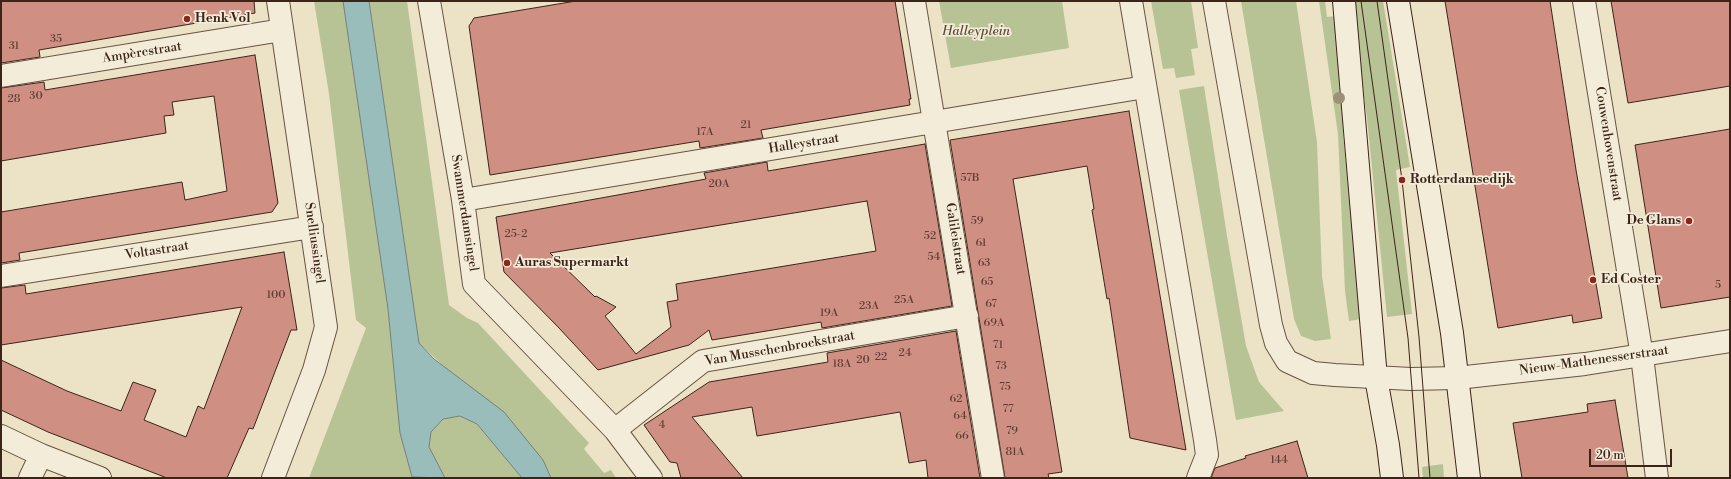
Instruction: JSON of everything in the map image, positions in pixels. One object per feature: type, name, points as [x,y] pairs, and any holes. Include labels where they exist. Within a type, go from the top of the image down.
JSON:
[{"type":"street","name":"Snelliussingel","points":[[273,478],[314,370],[326,327],[278,1]]},
{"type":"street","name":"Galileistraat","points":[[914,1],[936,122],[993,478]]},
{"type":"street","points":[[1131,1],[1205,440],[1207,455],[1201,472]]},
{"type":"street","points":[[1214,1],[1259,261],[1276,343],[1287,361],[1313,373],[1376,378],[1457,378]]},
{"type":"street","points":[[1344,1],[1376,378],[1388,445],[1392,478]]},
{"type":"street","points":[[1398,1],[1429,182],[1452,332],[1469,478]]},
{"type":"street","name":"Couwenhovenstraat","points":[[1584,1],[1642,356],[1657,478]]},
{"type":"street","name":"Swammerdamsingel","points":[[434,2],[474,284],[615,430],[650,478]]},
{"type":"street","name":"Ampèrestraat","points":[[1,76],[282,30]]},
{"type":"street","name":"Halleystraat","points":[[463,200],[1145,87]]},
{"type":"street","name":"Voltastraat","points":[[1,276],[312,227]]},
{"type":"street","name":"Van Musschenbroekstraat","points":[[615,430],[703,361],[967,316]]},
{"type":"street","name":"Nieuw-Mathenesserstraat","points":[[1457,378],[1528,371],[1642,356],[1730,341]]},
{"type":"street","points":[[1,436],[41,455],[100,478]]},
{"type":"street","points":[[30,478],[41,455]]},
{"type":"green space","points":[[314,1],[343,1],[388,309],[400,433],[412,478],[309,478],[366,328],[356,320],[329,94]]},
{"type":"green space","points":[[369,1],[407,1],[449,305],[467,318],[478,323],[589,443],[584,449],[604,473],[611,470],[616,478],[551,478],[543,460],[419,343]]},
{"type":"green space","name":"Halleyplein","points":[[939,1],[1062,1],[1069,48],[951,68]]},
{"type":"green space","points":[[1151,1],[1191,1],[1198,48],[1191,49],[1195,75],[1176,78],[1174,68],[1163,69]]},
{"type":"green space","points":[[1241,1],[1296,1],[1317,142],[1322,276],[1331,339],[1315,341],[1301,336],[1294,319]]},
{"type":"green space","points":[[1319,1],[1325,1],[1327,17],[1337,16],[1345,70],[1343,133],[1361,319],[1349,321],[1345,291],[1338,134]]},
{"type":"green space","points":[[1351,1],[1383,1],[1410,167],[1396,170],[1412,314],[1387,317],[1367,118]]},
{"type":"green space","points":[[1204,86],[1227,236],[1246,346],[1259,382],[1284,411],[1236,420],[1179,90]]},
{"type":"green space","points":[[460,416],[477,424],[522,478],[445,478],[429,447],[431,432],[443,419]]},
{"type":"green space","points":[[1443,464],[1444,478],[1423,478],[1422,467]]},
{"type":"water","points":[[343,1],[369,1],[419,343],[434,359],[504,412],[543,460],[551,478],[522,478],[477,424],[460,416],[443,419],[431,432],[429,447],[445,478],[412,477],[400,433],[388,309]]},
{"type":"building","points":[[1,1],[254,1],[255,13],[39,50],[40,57],[1,63]]},
{"type":"building","points":[[576,1],[895,1],[911,99],[909,99],[910,105],[761,130],[763,138],[700,148],[699,141],[490,175],[469,26],[474,18]]},
{"type":"building","points":[[1445,1],[1550,1],[1576,170],[1602,318],[1573,323],[1572,315],[1498,328]]},
{"type":"building","points":[[1611,1],[1730,1],[1730,86],[1628,103]]},
{"type":"building","points":[[255,55],[278,203],[272,212],[19,253],[20,260],[1,263],[1,212],[182,182],[185,200],[227,191],[214,96],[172,102],[174,115],[164,116],[166,133],[1,161],[1,88],[44,82],[45,90]]},
{"type":"building","points":[[1129,111],[1186,450],[1130,438],[1109,298],[1107,299],[1092,210],[1094,209],[1087,166],[1013,179],[1062,472],[1048,474],[1049,478],[1005,478],[950,140]]},
{"type":"building","name":"De Glans","points":[[1730,129],[1730,297],[1661,308],[1635,145]]},
{"type":"building","points":[[925,144],[952,306],[822,328],[821,322],[712,340],[709,330],[689,345],[598,370],[504,272],[496,217],[706,179],[704,173],[767,162],[768,171]],"holes":[[[867,201],[876,251],[676,284],[678,300],[667,302],[671,327],[636,354],[605,316],[616,307],[596,296],[595,297],[550,253]]]},
{"type":"building","points":[[284,252],[297,330],[291,330],[253,429],[249,428],[227,478],[167,478],[48,432],[1,410],[1,360],[67,391],[121,411],[133,382],[156,390],[144,420],[186,437],[198,406],[204,409],[242,307],[1,345],[1,288],[25,285],[26,294]]},
{"type":"building","points":[[956,331],[980,478],[928,478],[926,460],[909,463],[900,412],[757,436],[752,407],[692,417],[743,478],[681,478],[677,463],[670,462],[644,425],[709,382],[828,362],[827,353]]},
{"type":"building","points":[[1615,400],[1628,478],[1522,478],[1513,423],[1588,412],[1587,404]]},
{"type":"building","points":[[1297,441],[1308,478],[1211,478],[1215,468],[1246,458],[1245,456]]},
{"type":"tram line","points":[[1361,1],[1408,338],[1419,478]]},
{"type":"tram line","points":[[1377,1],[1402,180],[1419,337],[1430,478]]},
{"type":"place","name":"Henk Vol","points":[[187,19]]},
{"type":"place","name":"Rotterdamsedijk","points":[[1402,180]]},
{"type":"place","name":"De Glans","points":[[1689,221]]},
{"type":"place","name":"Auras Supermarkt","points":[[507,263]]},
{"type":"place","name":"Ed Coster","points":[[1593,280]]}]
